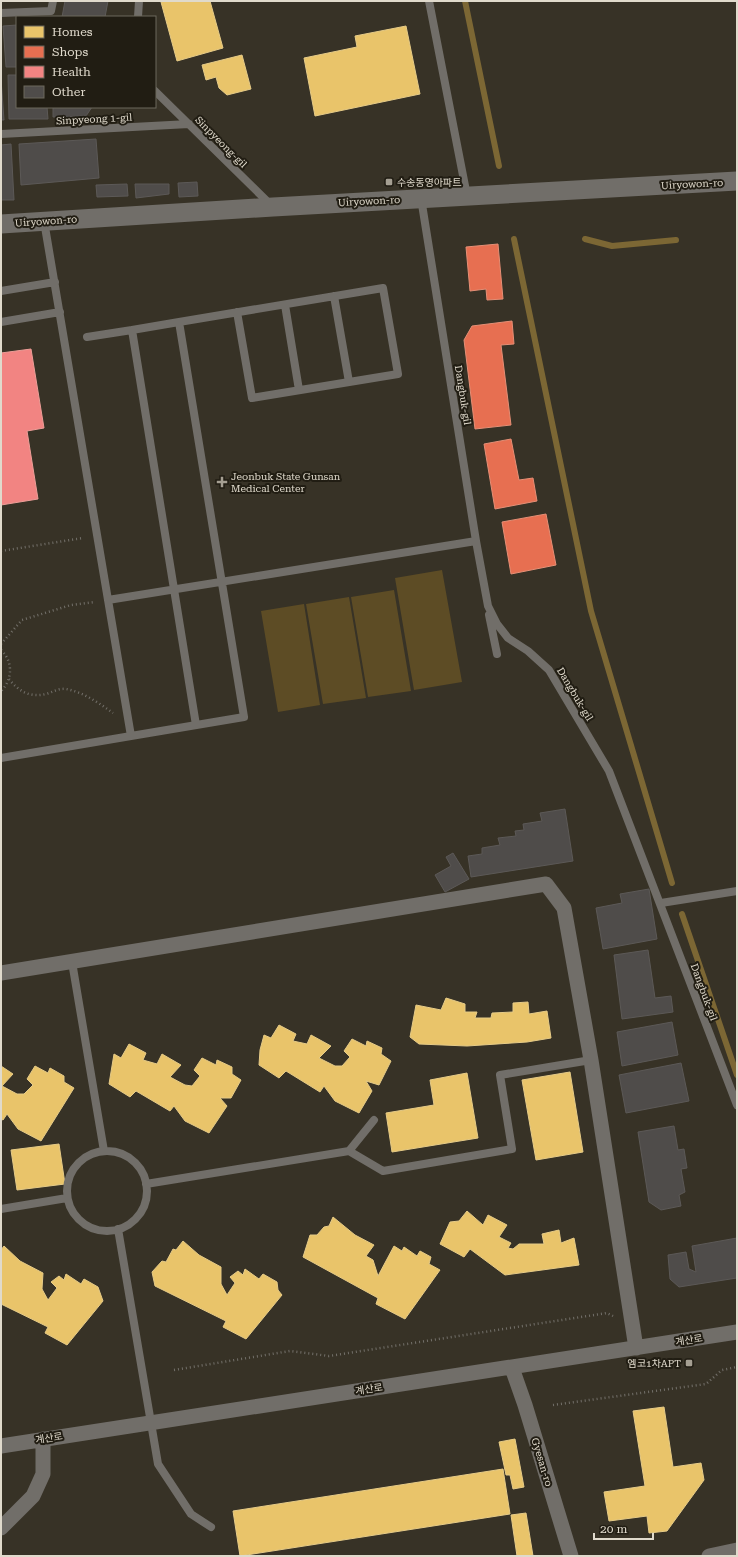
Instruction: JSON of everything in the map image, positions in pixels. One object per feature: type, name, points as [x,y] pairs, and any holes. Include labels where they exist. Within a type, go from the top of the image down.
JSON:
[{"type":"street","name":"Uiryowon-ro","points":[[1,224],[44,220],[421,198],[737,182]]},
{"type":"street","points":[[1,974],[546,884],[564,908],[591,1060],[636,1348]]},
{"type":"street","name":"계산로","points":[[1,1446],[737,1332]]},
{"type":"street","name":"Gyesan-ro","points":[[512,1368],[525,1405],[571,1556]]},
{"type":"street","points":[[1,1528],[33,1496],[43,1474],[43,1439]]},
{"type":"street","points":[[709,1556],[737,1550]]},
{"type":"lane","points":[[1,13],[51,11],[53,1]]},
{"type":"lane","points":[[138,16],[139,1]]},
{"type":"lane","points":[[429,1],[467,196]]},
{"type":"lane","name":"Sinpyeong-gil","points":[[156,92],[273,207]]},
{"type":"lane","name":"Sinpyeong 1-gil","points":[[1,134],[189,124]]},
{"type":"lane","name":"Dangbuk-gil","points":[[421,198],[476,541],[488,606],[497,624],[508,638],[528,651],[549,670],[608,771],[661,903],[700,1011],[737,1105]]},
{"type":"lane","points":[[44,220],[131,736]]},
{"type":"lane","points":[[1,291],[55,282]]},
{"type":"lane","points":[[87,337],[237,312],[285,305],[384,288],[398,374],[252,398],[237,312]]},
{"type":"lane","points":[[334,296],[349,382]]},
{"type":"lane","points":[[285,305],[299,390]]},
{"type":"lane","points":[[1,322],[60,312]]},
{"type":"lane","points":[[1,758],[244,717],[179,322]]},
{"type":"lane","points":[[132,330],[196,725]]},
{"type":"lane","points":[[108,600],[476,541]]},
{"type":"lane","points":[[488,606],[497,654]]},
{"type":"lane","points":[[661,903],[737,891]]},
{"type":"lane","points":[[72,962],[104,1151]]},
{"type":"lane","points":[[146,1184],[349,1151],[383,1171],[512,1149],[500,1075],[591,1060]]},
{"type":"lane","points":[[349,1151],[374,1120]]},
{"type":"lane","points":[[104,1151],[117,1152],[128,1157],[138,1166],[146,1184],[145,1203],[139,1214],[130,1223],[118,1229],[105,1230],[92,1228],[80,1220],[72,1210],[67,1198],[67,1184],[71,1172],[91,1154],[104,1151]]},
{"type":"lane","points":[[1,1208],[67,1198]]},
{"type":"lane","points":[[118,1229],[158,1464],[191,1514],[211,1527]]},
{"type":"path","points":[[1,551],[98,536]]},
{"type":"path","points":[[1,644],[22,620],[71,605],[108,600]]},
{"type":"path","points":[[1,650],[9,661],[9,679],[1,691]]},
{"type":"path","points":[[9,679],[20,691],[33,695],[65,689],[77,692],[101,704],[118,717],[128,716]]},
{"type":"path","points":[[174,1370],[290,1351],[329,1356],[607,1313],[613,1316]]},
{"type":"path","points":[[553,1405],[706,1384],[722,1370],[737,1367]]},
{"type":"shaded area","points":[[442,570],[462,682],[414,690],[395,578]]},
{"type":"shaded area","points":[[394,590],[411,691],[368,697],[351,597]]},
{"type":"shaded area","points":[[349,597],[366,698],[323,704],[306,604]]},
{"type":"shaded area","points":[[304,604],[320,705],[278,712],[261,611]]},
{"type":"building: Homes","points":[[210,1],[223,48],[177,61],[161,2]]},
{"type":"building: Homes","points":[[406,26],[420,94],[315,116],[304,58],[357,47],[355,36]]},
{"type":"building: Homes","points":[[242,55],[251,89],[227,95],[219,88],[216,77],[206,80],[202,65]]},
{"type":"building: Homes","points":[[446,998],[465,1004],[465,1012],[477,1012],[475,1018],[491,1018],[492,1013],[513,1012],[513,1003],[528,1002],[529,1014],[547,1011],[551,1038],[527,1042],[467,1046],[419,1044],[410,1037],[416,1005],[441,1010]]},
{"type":"building: Homes","points":[[279,1025],[296,1034],[293,1041],[307,1044],[311,1035],[331,1046],[319,1058],[335,1066],[342,1066],[350,1057],[344,1051],[352,1039],[366,1046],[367,1041],[382,1048],[381,1054],[391,1061],[379,1085],[366,1081],[372,1091],[359,1113],[335,1101],[324,1086],[320,1092],[286,1071],[279,1078],[259,1065],[260,1050],[264,1035],[271,1038]]},
{"type":"building: Homes","points":[[129,1044],[146,1053],[143,1060],[157,1064],[162,1054],[181,1065],[170,1077],[185,1085],[192,1086],[200,1076],[194,1070],[202,1058],[216,1065],[217,1060],[232,1067],[232,1074],[241,1080],[231,1098],[220,1098],[227,1106],[209,1133],[185,1121],[174,1106],[170,1111],[136,1091],[130,1097],[109,1084],[114,1054],[121,1058]]},
{"type":"building: Homes","points":[[1,1066],[13,1074],[2,1086],[17,1094],[24,1094],[33,1085],[27,1079],[35,1066],[48,1073],[50,1068],[64,1076],[64,1082],[74,1088],[41,1141],[18,1129],[7,1114],[3,1120],[1,1119]]},
{"type":"building: Homes","points":[[570,1072],[583,1152],[536,1160],[522,1080]]},
{"type":"building: Homes","points":[[467,1073],[478,1138],[392,1152],[386,1113],[434,1105],[430,1080]]},
{"type":"building: Homes","points":[[59,1144],[65,1184],[17,1190],[11,1150]]},
{"type":"building: Homes","points":[[467,1211],[483,1225],[488,1215],[507,1225],[499,1237],[511,1243],[508,1248],[513,1249],[519,1244],[544,1244],[542,1234],[559,1230],[561,1243],[574,1238],[579,1265],[505,1275],[470,1249],[464,1257],[440,1244],[450,1222],[459,1221]]},
{"type":"building: Homes","points":[[333,1217],[355,1235],[374,1245],[366,1256],[373,1260],[378,1276],[394,1246],[402,1251],[404,1247],[417,1256],[420,1251],[431,1257],[429,1264],[440,1270],[405,1319],[376,1304],[378,1298],[303,1257],[310,1235],[317,1235],[324,1227],[329,1226]]},
{"type":"building: Homes","points":[[183,1241],[199,1255],[221,1267],[221,1284],[227,1295],[235,1283],[230,1277],[238,1271],[243,1275],[245,1269],[259,1279],[263,1274],[277,1282],[278,1290],[282,1295],[246,1339],[223,1327],[226,1321],[155,1286],[152,1272],[162,1261],[166,1262],[173,1249],[176,1250]]},
{"type":"building: Homes","points":[[4,1246],[20,1261],[43,1273],[42,1289],[48,1300],[57,1288],[51,1282],[59,1276],[64,1280],[66,1274],[81,1284],[84,1279],[98,1287],[103,1301],[67,1345],[45,1333],[48,1327],[1,1304],[1,1250]]},
{"type":"building: Homes","points":[[664,1407],[673,1467],[701,1463],[704,1480],[667,1531],[649,1533],[647,1516],[609,1521],[604,1492],[645,1486],[633,1411]]},
{"type":"building: Homes","points":[[515,1439],[524,1487],[513,1489],[510,1475],[506,1475],[499,1442]]},
{"type":"building: Homes","points":[[503,1469],[510,1514],[240,1556],[233,1511]]},
{"type":"building: Homes","points":[[526,1513],[533,1556],[517,1556],[511,1515]]},
{"type":"building: Shops","points":[[498,244],[503,299],[487,300],[486,289],[470,291],[466,247]]},
{"type":"building: Shops","points":[[512,321],[514,344],[501,345],[511,425],[475,429],[464,340],[472,326]]},
{"type":"building: Shops","points":[[511,439],[519,480],[533,478],[537,501],[495,509],[484,444]]},
{"type":"building: Shops","points":[[546,514],[556,565],[511,574],[502,522]]},
{"type":"building: Health","points":[[31,349],[44,428],[27,431],[38,499],[1,505],[1,353]]},
{"type":"building: Other","points":[[65,1],[108,1],[105,16],[62,16]]},
{"type":"building: Other","points":[[16,25],[16,67],[6,67],[3,26]]},
{"type":"building: Other","points":[[8,75],[16,75],[16,108],[47,108],[48,119],[9,119]]},
{"type":"building: Other","points":[[1,79],[4,120],[1,120]]},
{"type":"building: Other","points":[[53,108],[91,108],[86,116],[53,117]]},
{"type":"building: Other","points":[[96,139],[99,178],[21,185],[19,144]]},
{"type":"building: Other","points":[[11,144],[14,200],[1,200],[1,145]]},
{"type":"building: Other","points":[[197,182],[198,196],[179,197],[178,183]]},
{"type":"building: Other","points":[[127,184],[128,196],[97,197],[96,185]]},
{"type":"building: Other","points":[[135,184],[169,184],[169,194],[136,198]]},
{"type":"building: Other","points":[[565,809],[573,861],[471,877],[468,856],[482,854],[482,848],[500,845],[498,838],[516,836],[515,831],[524,830],[523,824],[542,821],[540,813]]},
{"type":"building: Other","points":[[453,853],[469,879],[445,892],[435,875],[451,866],[446,857]]},
{"type":"building: Other","points":[[649,889],[657,939],[603,949],[596,908],[622,903],[620,894]]},
{"type":"building: Other","points":[[648,950],[655,998],[671,996],[673,1012],[622,1019],[614,955]]},
{"type":"building: Other","points":[[672,1022],[678,1055],[622,1066],[617,1032]]},
{"type":"building: Other","points":[[681,1063],[689,1101],[626,1113],[619,1075]]},
{"type":"building: Other","points":[[674,1126],[678,1150],[684,1149],[687,1168],[681,1169],[685,1192],[679,1195],[681,1206],[661,1210],[649,1202],[638,1132]]},
{"type":"building: Other","points":[[737,1238],[737,1278],[679,1287],[670,1279],[668,1255],[686,1252],[689,1269],[696,1272],[692,1246]]},
{"type":"waterway","points":[[465,1],[499,166]]},
{"type":"waterway","points":[[514,239],[591,611],[672,883]]},
{"type":"waterway","points":[[585,239],[612,246],[676,240]]},
{"type":"waterway","points":[[682,914],[737,1075]]},
{"type":"place","name":"수송동영아파트","points":[[389,182]]},
{"type":"place","name":"Jeonbuk State Gunsan Medical Center","points":[[222,482]]},
{"type":"place","name":"엠코1차APT","points":[[689,1363]]}]
